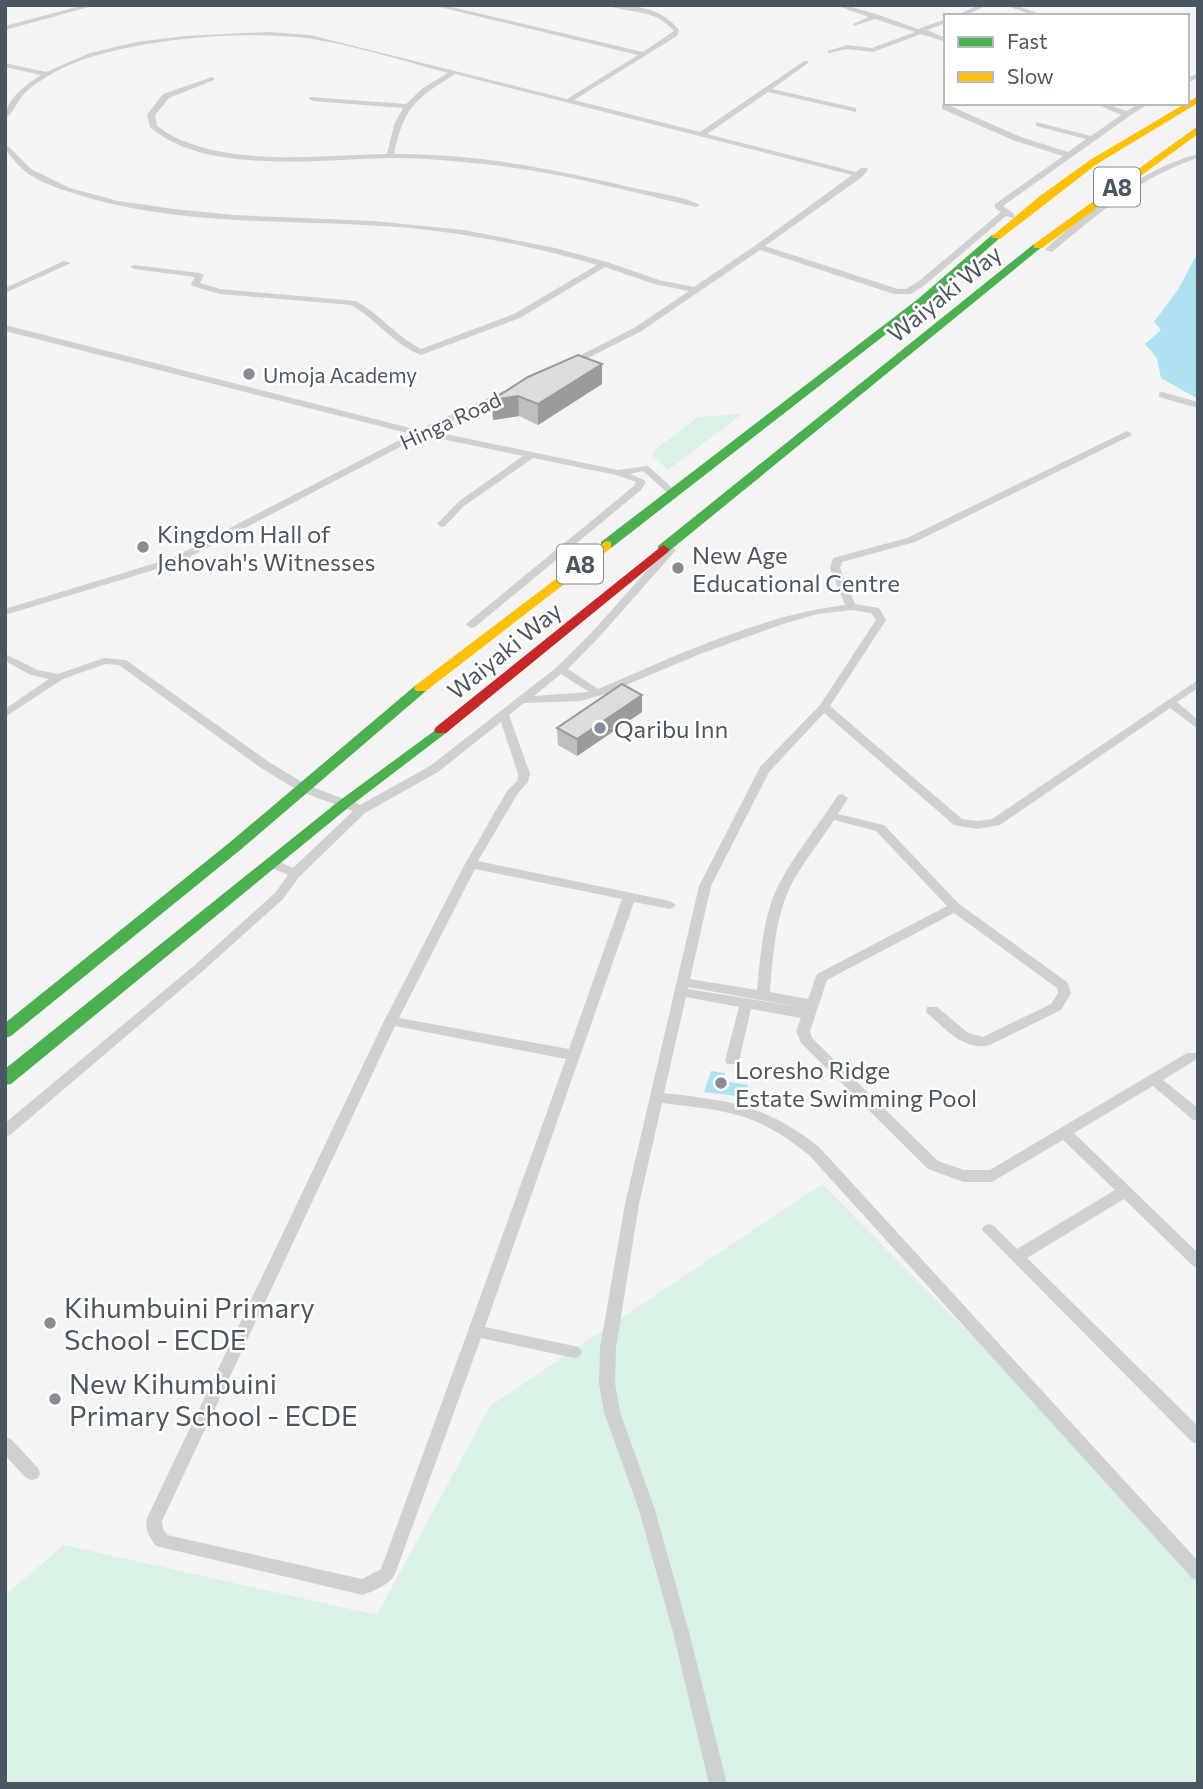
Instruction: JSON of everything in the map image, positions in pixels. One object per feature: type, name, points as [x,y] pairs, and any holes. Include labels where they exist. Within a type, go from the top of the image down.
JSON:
[{"type":"highway","name":"Waiyaki Way","points":[[5,1032],[417,691],[619,533],[674,494],[1018,214],[1149,126],[1187,105]]},
{"type":"highway","name":"Waiyaki Way","points":[[5,1079],[344,804],[489,693],[816,424],[1069,221],[1198,129]]},
{"type":"highway","points":[[1159,158],[1189,150],[1198,143]]},
{"type":"highway","points":[[1018,214],[1069,221]]},
{"type":"street","points":[[5,28],[93,5]]},
{"type":"street","points":[[434,5],[644,54]]},
{"type":"street","points":[[568,102],[675,35],[677,31],[652,11],[610,5]]},
{"type":"street","points":[[838,5],[944,39]]},
{"type":"street","points":[[963,14],[985,5]]},
{"type":"street","points":[[1008,5],[1036,14]]},
{"type":"street","points":[[855,25],[877,16]]},
{"type":"street","points":[[830,52],[847,47],[873,50],[944,22]]},
{"type":"street","points":[[5,117],[9,105],[47,74],[98,54],[145,42],[194,35],[260,34],[323,40],[862,173],[637,330],[562,368]]},
{"type":"street","points":[[703,134],[806,62]]},
{"type":"street","points":[[5,65],[47,74]]},
{"type":"street","points":[[390,155],[405,106],[431,85],[452,73]]},
{"type":"street","points":[[212,79],[166,96],[151,115],[154,127],[181,145],[236,155],[390,155],[540,170],[696,205]]},
{"type":"street","points":[[769,90],[853,110]]},
{"type":"street","points":[[313,99],[405,106]]},
{"type":"street","points":[[1102,105],[1126,114]]},
{"type":"street","points":[[1018,214],[998,206],[1126,114],[1143,105]]},
{"type":"street","points":[[945,107],[1018,139],[1069,155]]},
{"type":"street","points":[[1039,124],[1093,139]]},
{"type":"street","points":[[5,145],[17,162],[36,175],[71,189],[130,205],[203,216],[375,223],[446,230],[548,248],[665,284],[696,290]]},
{"type":"street","points":[[1049,250],[1157,171],[1180,160],[1198,156]]},
{"type":"street","points":[[759,247],[897,292],[930,286]]},
{"type":"street","points":[[5,291],[67,263]]},
{"type":"street","points":[[134,267],[200,275],[195,285],[220,291],[353,303],[365,309],[384,329],[421,352],[517,316],[604,264]]},
{"type":"street","points":[[5,328],[421,433],[618,473],[674,494]]},
{"type":"street","name":"Hinga Road","points":[[5,612],[176,560],[421,433],[512,391]]},
{"type":"street","points":[[1162,395],[1198,405]]},
{"type":"street","points":[[850,605],[835,568],[837,560],[911,540],[1127,433]]},
{"type":"street","points":[[442,524],[458,506],[532,454]]},
{"type":"street","points":[[618,473],[645,468],[674,494]]},
{"type":"street","points":[[471,625],[638,488],[640,482]]},
{"type":"street","points":[[5,1131],[200,967],[279,896],[295,874],[361,810],[425,775],[561,669],[688,531]]},
{"type":"street","points":[[524,700],[571,699],[597,693],[694,651],[814,612],[850,605],[875,610],[881,620],[824,707],[764,770],[705,886],[623,1253],[608,1348],[607,1383],[612,1412],[647,1510],[681,1632],[718,1784]]},
{"type":"street","points":[[5,657],[35,673],[59,677]]},
{"type":"street","points":[[5,714],[59,677],[104,661],[127,664],[265,765],[303,788],[361,810]]},
{"type":"street","points":[[561,669],[597,693]]},
{"type":"street","points":[[824,707],[958,822],[978,826],[996,822],[1198,683]]},
{"type":"street","points":[[1170,702],[1198,726]]},
{"type":"street","points":[[504,716],[524,774],[522,782],[513,791],[471,864],[391,1021],[154,1521],[155,1531],[162,1541],[363,1587],[387,1574],[629,898]]},
{"type":"street","points":[[763,996],[772,926],[780,898],[796,867],[842,798]]},
{"type":"street","points":[[832,816],[880,828],[955,907],[1062,985],[1065,993],[1056,1007],[985,1042],[969,1041],[932,1010]]},
{"type":"street","points":[[271,863],[295,874]]},
{"type":"street","points":[[471,864],[670,905]]},
{"type":"street","points":[[955,907],[828,972],[818,982],[803,1031],[806,1040],[925,1158],[942,1170],[964,1176],[992,1176],[1192,1056]]},
{"type":"street","points":[[682,987],[763,996],[809,1009]]},
{"type":"street","points":[[682,987],[746,1003],[809,1009]]},
{"type":"street","points":[[732,1061],[746,1003]]},
{"type":"street","points":[[391,1021],[573,1055]]},
{"type":"street","points":[[1155,1080],[1198,1116]]},
{"type":"street","points":[[656,1097],[742,1108],[763,1115],[785,1127],[814,1151],[1198,1573]]},
{"type":"street","points":[[1065,1133],[1198,1262]]},
{"type":"street","points":[[1016,1257],[1125,1191]]},
{"type":"street","points":[[989,1230],[1198,1437]]},
{"type":"street","points":[[476,1331],[574,1352]]},
{"type":"street","points":[[5,1444],[32,1473]]},
{"type":"green space","points":[[742,414],[668,470],[653,456],[656,449],[698,417]]},
{"type":"green space","points":[[822,1184],[1198,1564],[1198,1784],[5,1784],[5,1595],[64,1545],[377,1615],[490,1406]]},
{"type":"water","points":[[1198,252],[1198,399],[1161,378],[1157,358],[1145,344],[1161,330],[1154,322],[1179,288]]},
{"type":"water","name":"Loresho Ridge Estate Swimming Pool","points":[[711,1071],[725,1073],[724,1081],[748,1085],[745,1097],[704,1092]]},
{"type":"building","points":[[578,355],[602,364],[538,404],[518,396],[492,400],[528,377]]},
{"type":"building","points":[[622,684],[642,695],[577,739],[557,728]]},
{"type":"traffic: fast","points":[[606,545],[922,301],[996,237]]},
{"type":"traffic: fast","points":[[663,549],[1038,246]]},
{"type":"traffic: fast","points":[[5,1032],[234,847],[421,688]]},
{"type":"traffic: fast","points":[[5,1079],[344,804],[441,730]]},
{"type":"traffic: slow","points":[[1189,104],[1198,99]]},
{"type":"traffic: slow","points":[[996,237],[1093,162],[1187,105]]},
{"type":"traffic: slow","points":[[1038,246],[1198,129]]},
{"type":"traffic: slow","points":[[421,688],[606,545]]},
{"type":"traffic: jam","points":[[441,730],[663,549]]},
{"type":"place","name":"Umoja Academy","points":[[249,374]]},
{"type":"place","name":"Kingdom Hall of Jehovah's Witnesses","points":[[143,547]]},
{"type":"place","name":"New Age Educational Centre","points":[[678,568]]},
{"type":"place","name":"Qaribu Inn","points":[[600,728]]},
{"type":"place","name":"Loresho Ridge Estate Swimming Pool","points":[[721,1083]]},
{"type":"place","name":"Kihumbuini Primary School - ECDE","points":[[50,1323]]},
{"type":"place","name":"New Kihumbuini Primary School - ECDE","points":[[55,1399]]}]
